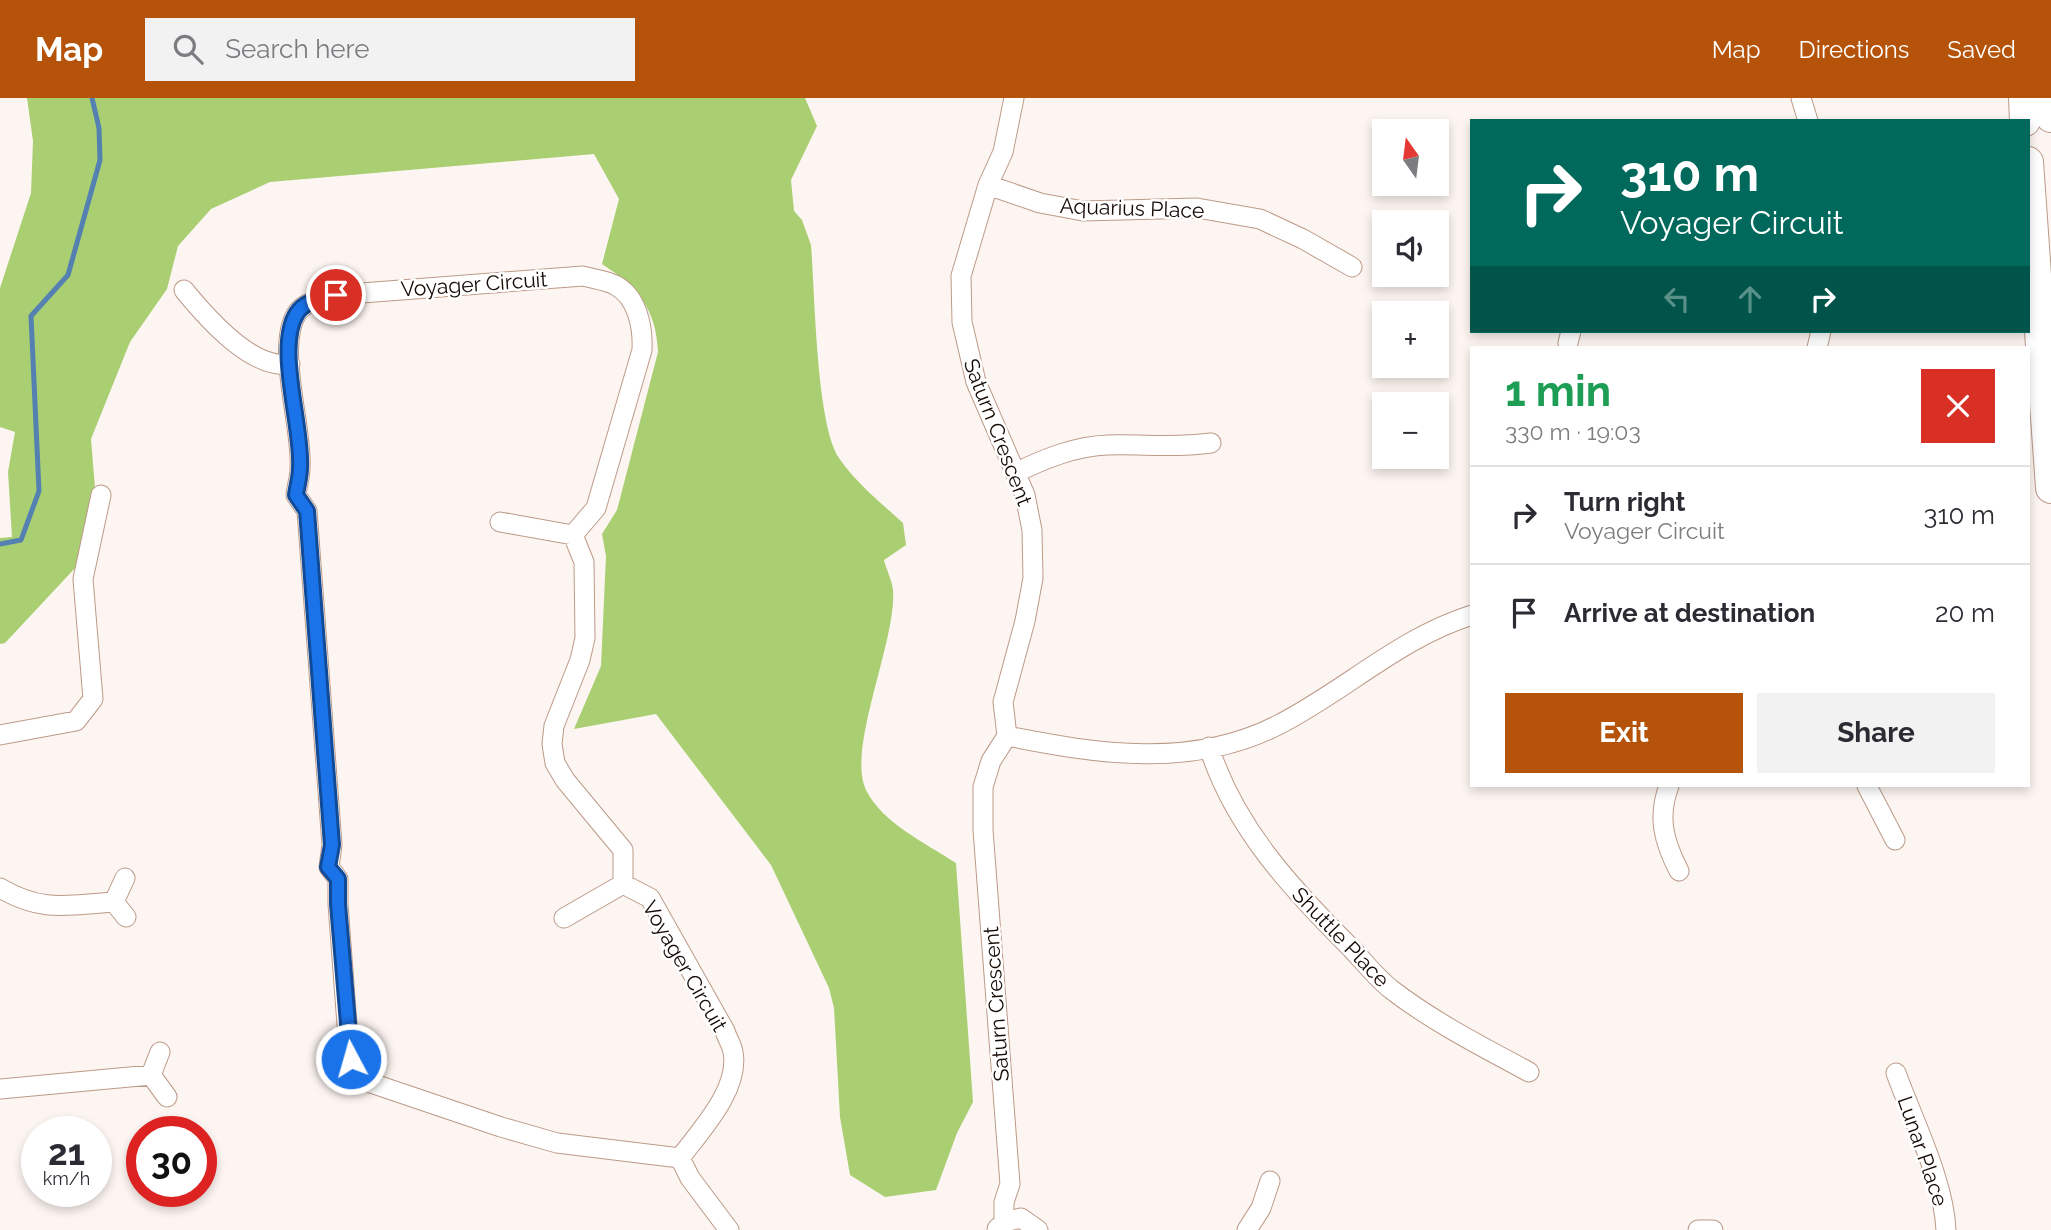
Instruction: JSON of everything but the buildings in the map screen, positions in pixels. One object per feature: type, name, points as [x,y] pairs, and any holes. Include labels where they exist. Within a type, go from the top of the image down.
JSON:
[{"type":"main road","points":[[2024,98],[2025,119]]},
{"type":"main road","points":[[2050,98],[2051,117]]},
{"type":"main road","points":[[2030,190],[2051,488]]},
{"type":"street","name":"Saturn Crescent","points":[[1000,1226],[1010,1184],[983,830],[983,787],[991,761],[1007,736],[1003,702],[1026,621],[1033,579],[1032,530],[1025,495],[975,382],[962,322],[961,276],[988,185],[1003,152],[1014,98]]},
{"type":"street","points":[[1801,98],[1807,119]]},
{"type":"street","name":"Aquarius Place","points":[[988,185],[1040,203],[1083,211],[1197,208],[1260,219],[1352,267]]},
{"type":"street","name":"Voyager Circuit","points":[[583,276],[617,286],[634,306],[643,327],[642,350],[596,508],[573,536],[584,562],[585,638],[580,660],[554,726],[552,744],[555,763],[565,780],[623,850],[623,884],[650,898],[725,1031],[733,1052],[732,1078],[711,1116],[680,1158],[557,1143],[501,1128],[371,1083],[358,1073],[351,1059],[338,879],[328,867],[332,845],[307,511],[296,495],[301,467],[290,364],[291,327],[298,311],[310,302],[336,295],[583,276]]},
{"type":"street","points":[[184,290],[201,311],[256,357],[278,366],[290,364]]},
{"type":"street","points":[[1015,473],[1045,458],[1106,445],[1185,446],[1211,443]]},
{"type":"street","points":[[0,735],[76,721],[93,699],[83,579],[101,495]]},
{"type":"street","points":[[500,522],[573,536]]},
{"type":"street","points":[[1007,736],[1118,755],[1171,754],[1209,747],[1278,725],[1416,638],[1470,616]]},
{"type":"street","name":"Shuttle Place","points":[[1209,747],[1217,774],[1241,820],[1268,858],[1320,917],[1391,989],[1463,1037],[1530,1072]]},
{"type":"street","points":[[1669,787],[1661,822],[1667,846],[1679,871]]},
{"type":"street","points":[[1868,787],[1895,840]]},
{"type":"street","points":[[0,888],[23,901],[43,906],[120,909],[125,877]]},
{"type":"street","points":[[564,918],[623,884]]},
{"type":"street","points":[[151,1075],[160,1052]]},
{"type":"street","name":"Lunar Place","points":[[1896,1073],[1945,1213],[1946,1230]]},
{"type":"street","points":[[0,1089],[151,1075]]},
{"type":"street","points":[[151,1075],[167,1097]]},
{"type":"street","points":[[680,1158],[690,1178],[730,1230]]},
{"type":"street","points":[[1247,1230],[1261,1208],[1270,1181]]},
{"type":"street","name":"Saturn Crescent","points":[[1010,1184],[1035,1227]]},
{"type":"street","points":[[1000,1226],[1035,1227]]},
{"type":"street","points":[[1698,1230],[1713,1230]]},
{"type":"green space","points":[[27,98],[805,98],[817,126],[791,180],[794,211],[802,220],[811,245],[825,417],[839,458],[861,484],[903,523],[906,545],[884,560],[893,590],[892,611],[862,748],[862,772],[866,790],[883,813],[906,832],[956,863],[973,1102],[957,1133],[936,1190],[885,1197],[850,1175],[840,1117],[834,1008],[829,988],[771,865],[656,714],[574,729],[601,666],[606,556],[602,534],[617,510],[658,352],[653,323],[643,300],[626,282],[602,264],[619,199],[594,154],[270,182],[211,209],[178,246],[167,289],[130,342],[91,439],[95,488],[77,566],[5,643],[0,644],[0,538],[12,537],[8,472],[15,432],[0,427],[0,288],[31,193],[33,141]]},
{"type":"waterway","points":[[0,544],[21,540],[39,491],[31,316],[68,275],[100,160],[99,128],[92,98]]},
{"type":"route","points":[[336,295],[310,302],[298,311],[291,327],[290,364],[301,467],[296,495],[307,511],[306,529],[332,845],[328,867],[338,879],[351,1059]]}]
